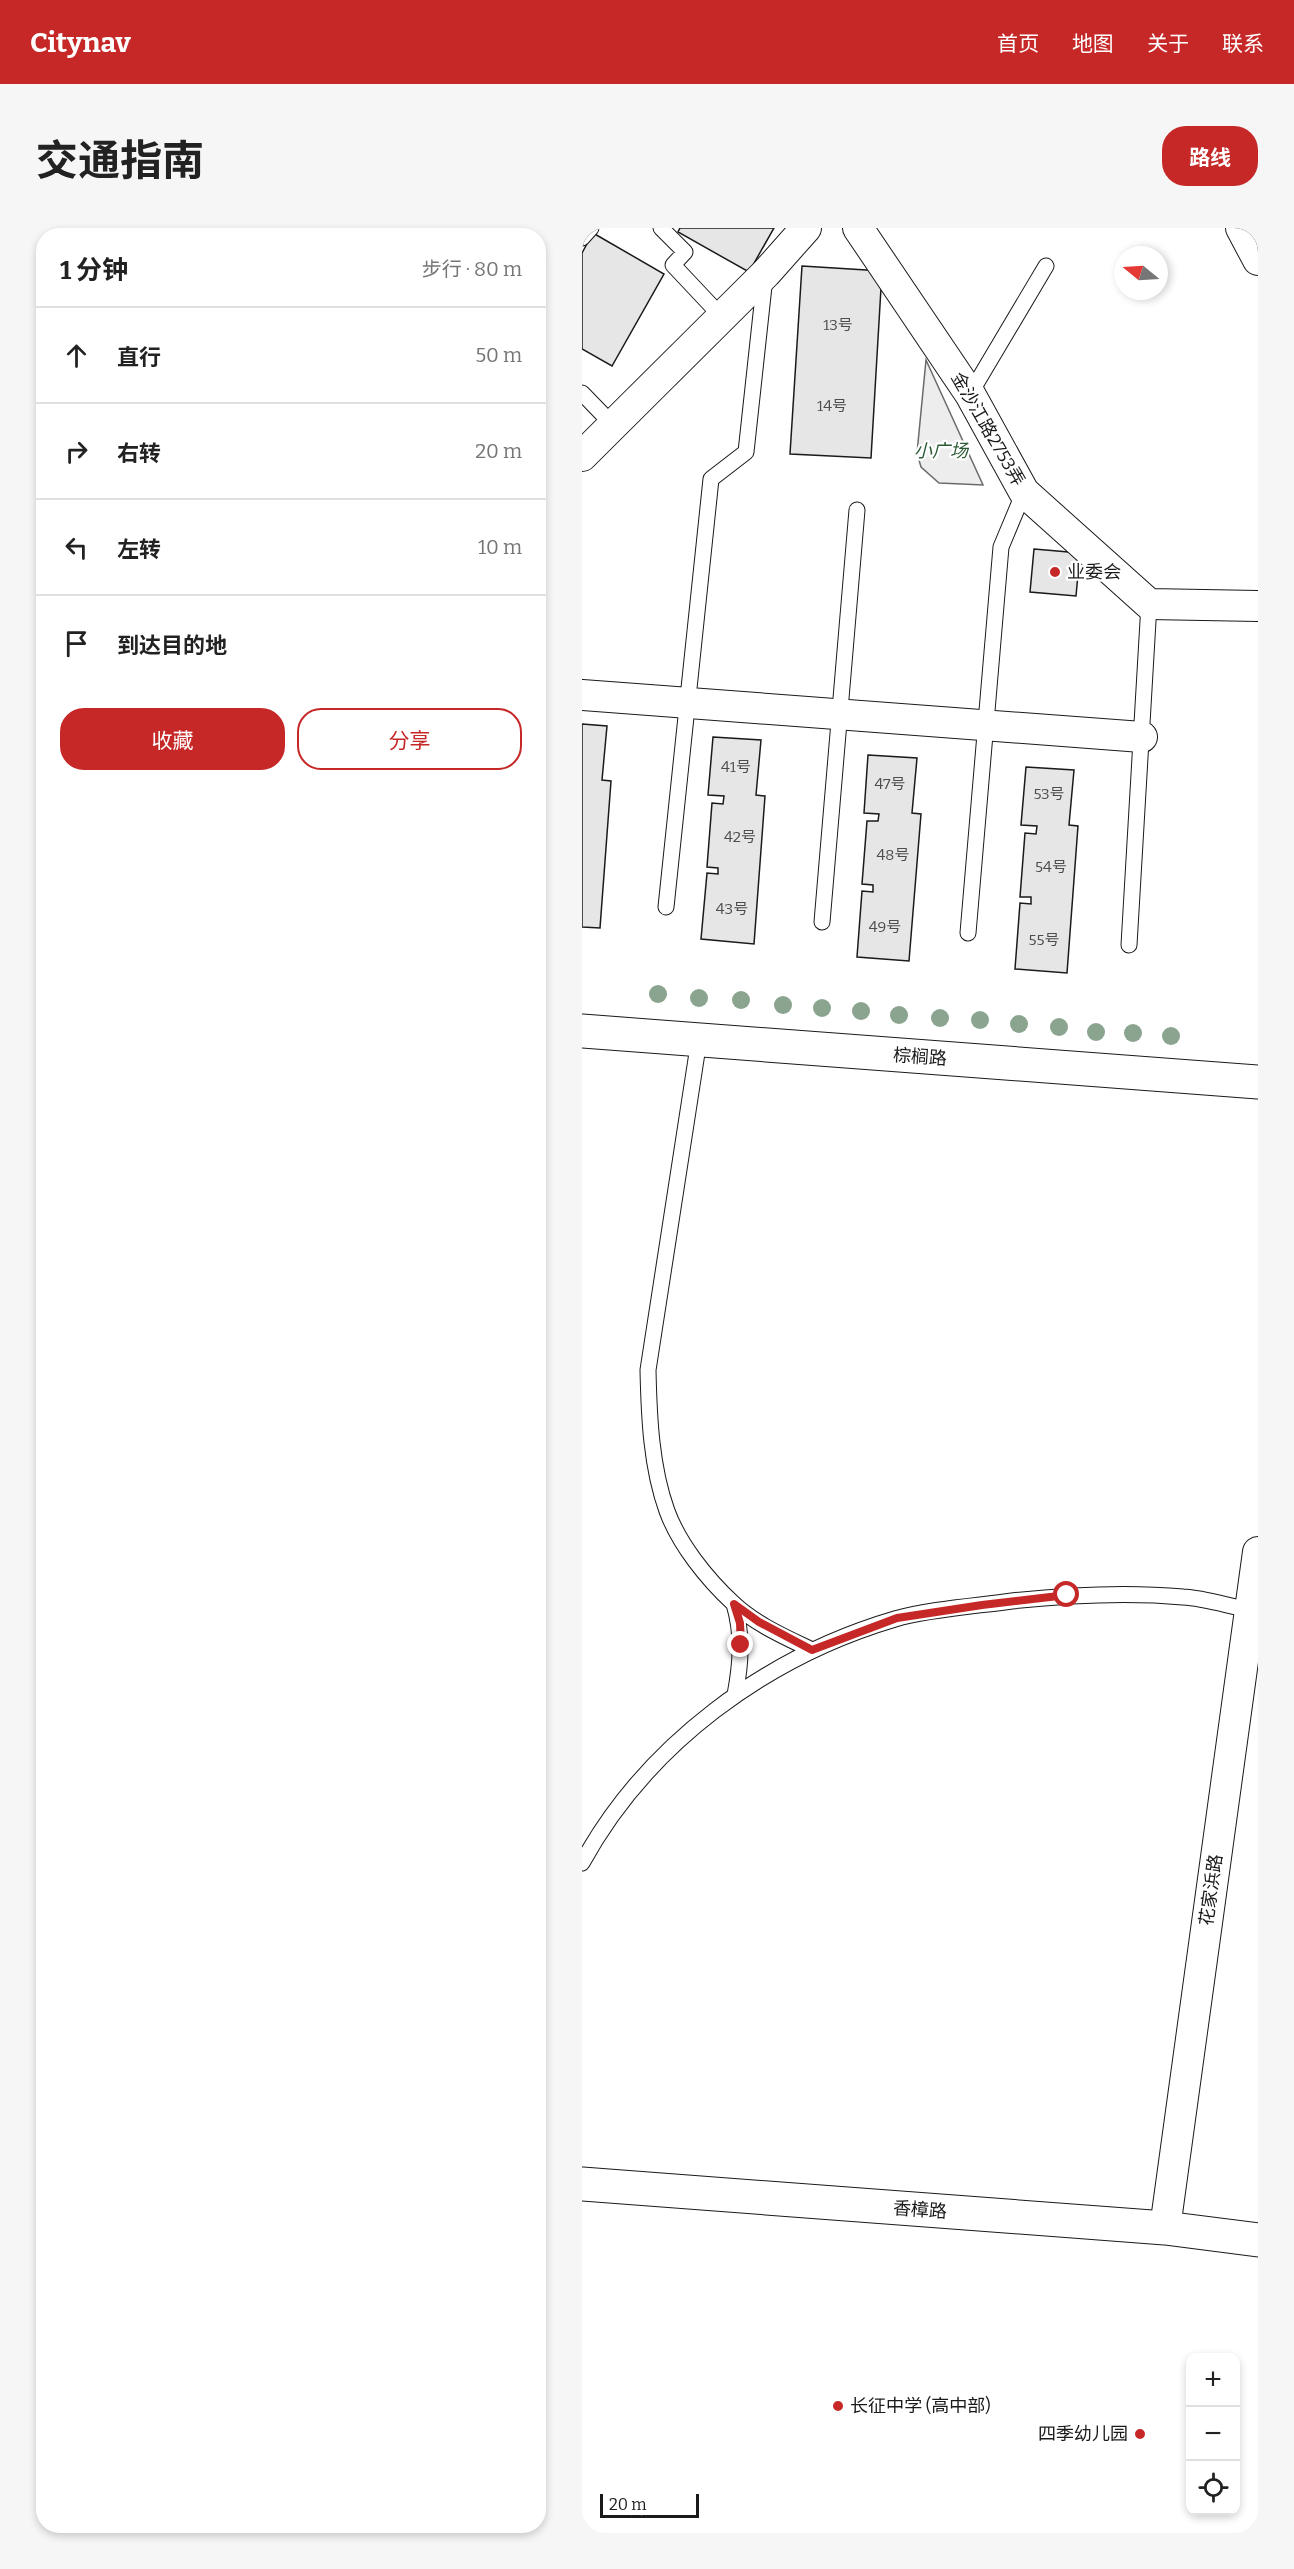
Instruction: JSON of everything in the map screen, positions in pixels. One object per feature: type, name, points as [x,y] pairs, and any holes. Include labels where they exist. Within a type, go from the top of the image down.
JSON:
[{"type":"street","points":[[582,456],[766,273],[806,228]]},
{"type":"street","points":[[1241,228],[1258,260]]},
{"type":"street","name":"金沙江路2753弄","points":[[868,232],[970,394],[1024,492],[1149,604]]},
{"type":"street","points":[[1149,604],[1258,606]]},
{"type":"street","points":[[582,695],[1142,737]]},
{"type":"street","name":"棕榈路","points":[[582,1030],[1258,1082]]},
{"type":"street","name":"花家浜路","points":[[1165,2228],[1258,1552]]},
{"type":"street","name":"香樟路","points":[[582,2184],[1165,2228],[1258,2240]]},
{"type":"lane","points":[[582,238],[591,228]]},
{"type":"lane","points":[[661,228],[685,252],[673,265],[721,316]]},
{"type":"lane","points":[[970,394],[1046,266]]},
{"type":"lane","points":[[666,907],[711,479],[746,452],[766,273]]},
{"type":"lane","points":[[582,393],[612,425]]},
{"type":"lane","points":[[968,933],[1000,547],[1024,492]]},
{"type":"lane","points":[[822,922],[857,510]]},
{"type":"lane","points":[[1130,945],[1149,604]]},
{"type":"lane","points":[[699,1040],[648,1370],[650,1417],[657,1470],[667,1511],[687,1547],[708,1576],[734,1604],[759,1622],[812,1650]]},
{"type":"lane","points":[[582,1863],[607,1822],[632,1790],[664,1756],[735,1695],[772,1671],[812,1650],[897,1618],[1067,1595],[1185,1597],[1250,1610]]},
{"type":"lane","points":[[734,1604],[740,1623],[742,1647],[735,1695]]},
{"type":"shaded area","name":"小广场","points":[[926,360],[983,485],[939,483],[921,467],[917,453]]},
{"type":"building","points":[[680,228],[774,228],[749,272],[678,232]]},
{"type":"building","points":[[593,233],[664,274],[612,366],[582,349],[582,253]]},
{"type":"building","points":[[802,266],[882,271],[871,458],[790,454]]},
{"type":"building","name":"业委会","points":[[1034,549],[1080,553],[1076,596],[1030,592]]},
{"type":"building","points":[[582,724],[607,726],[602,780],[611,781],[600,928],[582,927]]},
{"type":"building","points":[[713,737],[761,740],[756,795],[765,796],[754,944],[701,939],[707,873],[718,874],[718,868],[707,867],[712,803],[723,804],[724,796],[708,795]]},
{"type":"building","points":[[868,755],[917,758],[912,813],[921,814],[909,961],[857,957],[862,891],[873,892],[873,885],[862,884],[867,821],[878,821],[879,814],[864,813]]},
{"type":"building","points":[[1026,767],[1074,770],[1069,825],[1078,826],[1067,973],[1015,969],[1020,903],[1031,904],[1031,897],[1020,897],[1025,833],[1036,834],[1037,826],[1021,825]]},
{"type":"place","name":"业委会","points":[[1055,572]]},
{"type":"place","name":"长征中学 (高中部)","points":[[838,2406]]},
{"type":"place","name":"四季幼儿园","points":[[1140,2434]]},
{"type":"route","points":[[741,1645],[740,1623],[734,1604],[759,1622],[812,1650],[897,1618],[1067,1595]]}]
